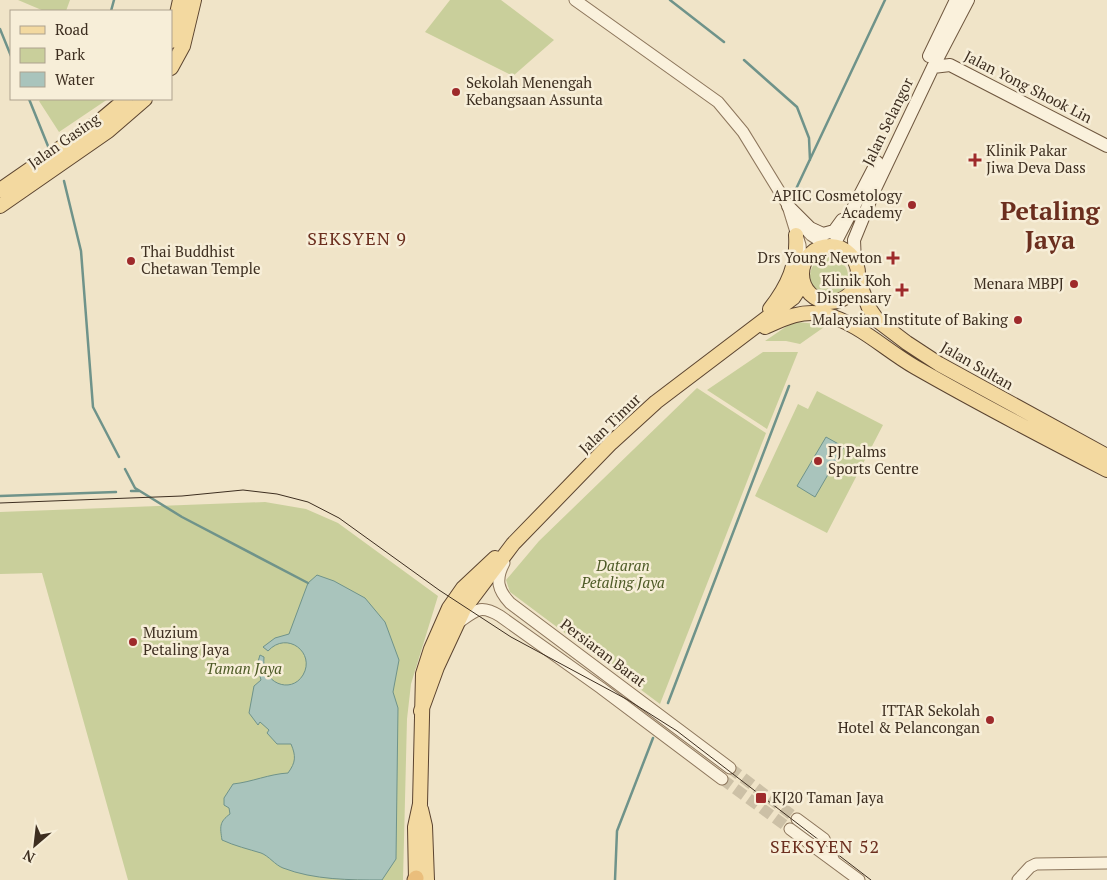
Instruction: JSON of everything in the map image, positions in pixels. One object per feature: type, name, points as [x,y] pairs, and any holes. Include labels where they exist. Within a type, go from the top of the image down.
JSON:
[{"type":"main road","points":[[172,36],[180,0]]},
{"type":"main road","points":[[172,66],[183,46],[194,0]]},
{"type":"main road","name":"Jalan Selangor","points":[[830,247],[835,243],[858,201],[956,0]]},
{"type":"main road","name":"Jalan Selangor","points":[[856,270],[854,240],[857,231],[887,161],[968,0]]},
{"type":"main road","name":"Jalan Yong Shook Lin","points":[[933,67],[950,65],[1107,146]]},
{"type":"main road","name":"Jalan Gasing","points":[[0,190],[100,120],[125,100]]},
{"type":"main road","name":"Jalan Gasing","points":[[0,206],[108,131],[144,100]]},
{"type":"main road","points":[[788,206],[810,228],[822,234],[829,234],[834,231],[858,201]]},
{"type":"main road","points":[[740,339],[770,309],[783,292],[794,265],[796,235]]},
{"type":"main road","points":[[830,247],[845,251],[856,270],[848,295],[842,299],[829,302],[810,294],[802,272],[811,254],[821,248],[830,247]]},
{"type":"main road","name":"Jalan Sultan","points":[[856,270],[869,308],[878,321],[906,343],[948,369],[1107,456]]},
{"type":"main road","name":"Jalan Timur","points":[[421,711],[456,624],[473,595],[514,544],[635,420],[682,381],[792,298],[799,289],[802,272]]},
{"type":"main road","name":"Jalan Timur","points":[[740,339],[796,313],[821,314],[837,318],[861,331]]},
{"type":"main road","name":"Jalan Sultan","points":[[861,331],[918,368],[1107,470]]},
{"type":"main road","name":"Jalan Timur","points":[[418,879],[414,827],[420,804],[421,711],[425,666],[449,608],[463,588],[481,570],[514,544]]},
{"type":"street","points":[[575,0],[718,102],[743,132],[788,206],[811,236],[830,247]]},
{"type":"street","points":[[788,206],[800,245],[802,272]]},
{"type":"street","name":"Persiaran Barat","points":[[514,544],[498,574],[497,581],[501,591],[510,603],[730,768]]},
{"type":"street","name":"Persiaran Barat","points":[[456,624],[474,611],[488,609],[594,682],[722,779]]},
{"type":"street","points":[[797,819],[824,839],[834,861]]},
{"type":"street","points":[[790,828],[859,880]]},
{"type":"street","points":[[1018,880],[1039,859],[1047,857],[1107,856]]},
{"type":"street","points":[[1030,867],[1036,864],[1107,863]]},
{"type":"green space","points":[[18,0],[70,0],[66,10],[42,10]]},
{"type":"green space","points":[[450,0],[501,0],[554,40],[513,76],[425,32]]},
{"type":"green space","points":[[40,100],[107,100],[59,132],[39,101]]},
{"type":"green space","points":[[829,257],[842,263],[848,276],[842,289],[829,295],[816,289],[810,276],[816,263]]},
{"type":"green space","points":[[797,322],[827,325],[800,344],[786,341],[765,341],[787,326]]},
{"type":"green space","points":[[763,352],[798,352],[767,429],[707,390]]},
{"type":"green space","name":"Dataran Petaling Jaya","points":[[697,388],[766,433],[660,704],[510,592],[506,580],[539,541]]},
{"type":"green space","name":"PJ Palms Sports Centre","points":[[817,391],[883,425],[827,533],[755,496],[798,404],[808,409]]},
{"type":"green space","name":"Taman Jaya","points":[[265,502],[306,509],[338,523],[438,596],[411,684],[407,719],[403,880],[128,880],[42,573],[0,574],[0,512]]},
{"type":"water","points":[[826,437],[844,447],[815,497],[797,486]]},
{"type":"water","points":[[317,575],[334,581],[365,598],[385,622],[399,660],[393,692],[398,708],[396,859],[382,880],[332,878],[295,872],[280,867],[261,853],[222,840],[221,825],[230,814],[229,808],[224,805],[224,798],[233,784],[288,773],[293,766],[294,752],[291,744],[277,744],[267,733],[269,730],[260,722],[258,725],[249,713],[254,686],[261,680],[257,665],[260,655],[264,657],[264,666],[267,674],[278,683],[291,684],[298,681],[303,675],[306,659],[298,647],[283,643],[275,645],[268,651],[263,647],[275,638],[289,634],[308,583]]},
{"type":"waterway","points":[[111,10],[114,0]]},
{"type":"waterway","points":[[670,0],[724,42]]},
{"type":"waterway","points":[[796,189],[885,0]]},
{"type":"waterway","points":[[0,29],[10,54]]},
{"type":"waterway","points":[[744,60],[797,107],[809,138],[810,160]]},
{"type":"waterway","points":[[29,100],[50,151]]},
{"type":"waterway","points":[[64,181],[81,251],[93,407],[119,457]]},
{"type":"waterway","points":[[668,703],[789,386]]},
{"type":"waterway","points":[[125,469],[135,488],[182,517],[308,583]]},
{"type":"waterway","points":[[131,491],[139,491]]},
{"type":"waterway","points":[[0,496],[116,492]]},
{"type":"waterway","points":[[615,880],[617,831],[653,738]]},
{"type":"tunnel","points":[[730,768],[797,819]]},
{"type":"tunnel","points":[[722,779],[790,829]]},
{"type":"tram line","points":[[0,503],[182,496],[243,490],[277,494],[308,502],[339,518],[439,590],[511,637],[628,700],[677,731],[871,880]]},
{"type":"place","name":"Sekolah Menengah Kebangsaan Assunta","points":[[456,92]]},
{"type":"place","name":"Klinik Pakar Jiwa Deva Dass","points":[[975,160]]},
{"type":"place","name":"APIIC Cosmetology Academy","points":[[912,205]]},
{"type":"place","name":"Drs Young Newton","points":[[893,258]]},
{"type":"place","name":"Thai Buddhist Chetawan Temple","points":[[131,261]]},
{"type":"place","name":"Menara MBPJ","points":[[1074,284]]},
{"type":"place","name":"Klinik Koh Dispensary","points":[[902,290]]},
{"type":"place","name":"Malaysian Institute of Baking","points":[[1018,320]]},
{"type":"place","name":"PJ Palms Sports Centre","points":[[818,461]]},
{"type":"place","name":"Muzium Petaling Jaya","points":[[133,642]]},
{"type":"place","name":"ITTAR Sekolah Hotel & Pelancongan","points":[[990,720]]},
{"type":"place","name":"KJ20 Taman Jaya","points":[[761,798]]},
{"type":"district","name":"Petaling Jaya","points":[[1050,226]]},
{"type":"district","name":"SEKSYEN 9","points":[[357,239]]},
{"type":"district","name":"SEKSYEN 52","points":[[825,847]]}]
